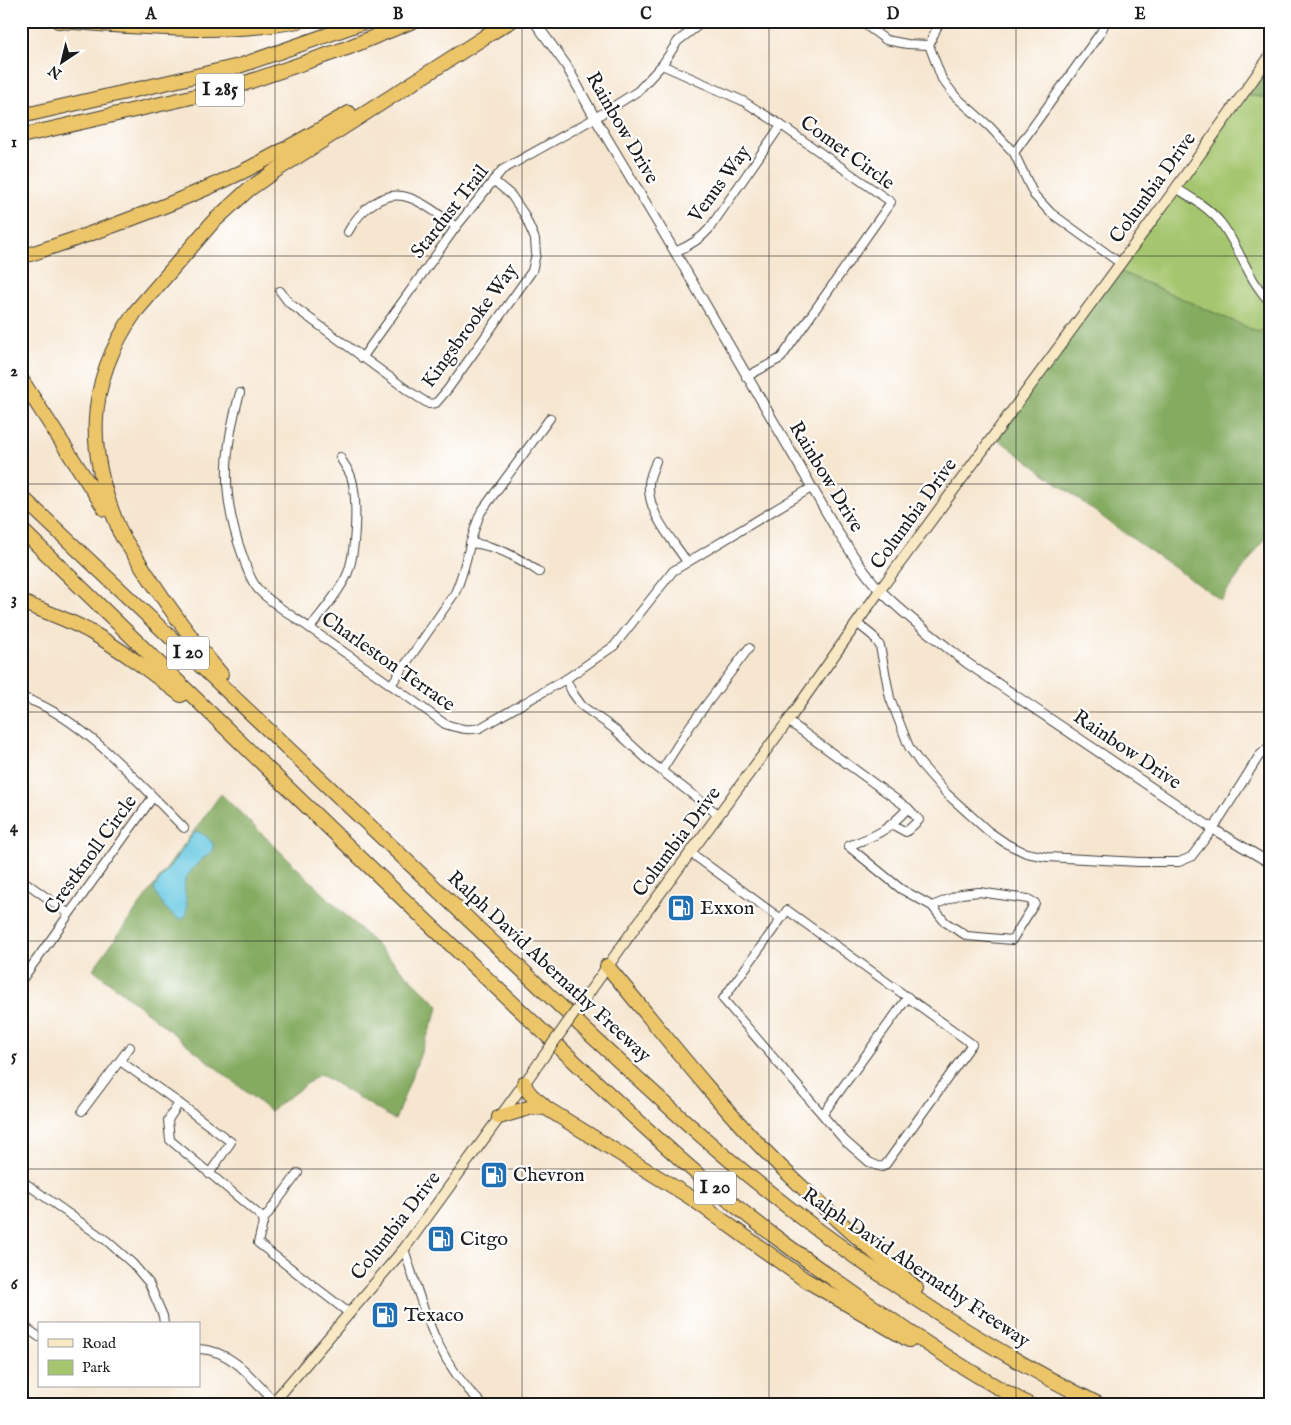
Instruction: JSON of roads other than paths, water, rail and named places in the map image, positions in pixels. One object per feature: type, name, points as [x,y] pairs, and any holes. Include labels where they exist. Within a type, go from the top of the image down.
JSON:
[{"type":"highway","points":[[58,21],[213,29],[298,21]]},
{"type":"highway","name":"I 285","points":[[21,116],[239,66],[366,21]]},
{"type":"highway","name":"I 285","points":[[21,136],[230,88],[323,57],[413,21]]},
{"type":"highway","points":[[124,538],[111,512],[102,484],[95,441],[95,425],[98,392],[109,358],[136,311],[212,223],[248,190],[510,21]]},
{"type":"highway","points":[[21,257],[104,229],[242,172],[494,31]]},
{"type":"highway","points":[[21,379],[163,600],[193,642],[227,682],[354,811]]},
{"type":"highway","name":"Ralph David Abernathy Freeway","points":[[21,496],[594,1038],[680,1118],[737,1167],[852,1255],[962,1327],[1022,1363],[1098,1404]]},
{"type":"highway","name":"I 20","points":[[21,529],[456,950],[704,1180],[821,1270],[914,1335],[999,1389],[1028,1404]]},
{"type":"highway","points":[[21,602],[58,616],[96,635],[126,654],[226,728]]},
{"type":"highway","points":[[608,966],[764,1150],[825,1208],[962,1327]]},
{"type":"highway","points":[[524,1083],[526,1090],[531,1096],[546,1108],[690,1196],[804,1278],[846,1305],[999,1389]]},
{"type":"highway","points":[[499,1118],[532,1107],[546,1108]]},
{"type":"main road","name":"Columbia Drive","points":[[273,1403],[404,1249],[635,928],[788,721],[858,624],[880,590],[1176,188],[1270,56]]},
{"type":"street","name":"Rainbow Drive","points":[[534,21],[566,65],[811,488],[856,559],[880,590],[936,639],[967,663],[1213,829],[1270,863]]},
{"type":"street","name":"Stardust Trail","points":[[362,358],[456,227],[502,170],[595,118],[638,90],[662,65],[678,41],[704,21]]},
{"type":"street","points":[[860,21],[886,40],[907,44],[929,45]]},
{"type":"street","points":[[940,21],[929,45],[942,79],[955,96],[990,127],[1014,153],[1034,195],[1050,213],[1120,263]]},
{"type":"street","points":[[1014,153],[1101,32],[1106,21]]},
{"type":"street","name":"Comet Circle","points":[[662,65],[743,101],[781,125],[891,202],[781,358],[746,377]]},
{"type":"street","name":"Venus Way","points":[[676,252],[694,243],[709,229],[781,125]]},
{"type":"street","name":"Kingsbrooke Way","points":[[280,291],[289,303],[362,358],[429,404],[436,403],[532,271],[536,254],[535,240],[524,214],[511,195],[493,180]]},
{"type":"street","points":[[1176,188],[1210,211],[1222,224],[1258,289],[1270,302]]},
{"type":"street","points":[[348,232],[362,211],[379,200],[393,196],[409,197],[436,212],[456,227]]},
{"type":"street","name":"Charleston Terrace","points":[[240,393],[232,422],[226,460],[227,497],[238,544],[256,587],[310,628],[445,724],[460,729],[473,730],[480,728],[566,679],[614,646],[673,571],[811,488]]},
{"type":"street","points":[[391,684],[455,593],[460,582],[474,526],[481,512],[550,418]]},
{"type":"street","points":[[310,628],[340,588],[350,564],[356,512],[350,475],[340,458]]},
{"type":"street","points":[[656,461],[649,482],[651,506],[687,562]]},
{"type":"street","points":[[470,543],[503,550],[539,572]]},
{"type":"street","points":[[858,624],[873,636],[880,646],[890,698],[909,747],[920,763],[964,811],[1007,844],[1026,853],[1046,857],[1179,862],[1190,858],[1213,829],[1255,762],[1270,746]]},
{"type":"street","points":[[662,770],[690,726],[749,648]]},
{"type":"street","points":[[566,679],[582,706],[613,728],[650,762],[719,815]]},
{"type":"street","points":[[21,696],[35,701],[64,718],[94,740],[184,828]]},
{"type":"street","points":[[788,721],[908,808],[919,820],[906,832],[893,825]]},
{"type":"street","points":[[473,730],[476,739]]},
{"type":"street","name":"Crestknoll Circle","points":[[21,981],[153,797]]},
{"type":"street","points":[[908,808],[893,825],[879,834],[848,846],[900,889],[932,906],[945,922],[967,936],[1012,940],[1035,903],[1028,899],[979,892],[961,894],[932,906]]},
{"type":"street","points":[[691,853],[781,919]]},
{"type":"street","points":[[21,879],[68,913]]},
{"type":"street","points":[[787,910],[908,997],[972,1044],[882,1167],[869,1162],[845,1141],[723,999],[787,910]]},
{"type":"street","points":[[823,1114],[908,997]]},
{"type":"street","points":[[82,1111],[130,1047]]},
{"type":"street","points":[[120,1061],[231,1142],[209,1174]]},
{"type":"street","points":[[179,1103],[168,1120],[170,1140],[264,1219]]},
{"type":"street","points":[[298,1173],[264,1219],[258,1243],[349,1313]]},
{"type":"street","points":[[21,1180],[107,1241],[134,1264],[149,1283],[164,1316],[164,1322]]},
{"type":"street","points":[[404,1249],[431,1332],[444,1357],[460,1380],[482,1404]]},
{"type":"street","points":[[21,1324],[38,1336]]},
{"type":"street","points":[[200,1349],[219,1352],[233,1360],[273,1403]]},
{"type":"water","points":[[195,832],[199,832],[209,839],[213,849],[186,878],[187,910],[182,920],[165,907],[158,898],[154,888]]},
{"type":"place","name":"Exxon","points":[[681,908]]},
{"type":"place","name":"Chevron","points":[[494,1175]]},
{"type":"place","name":"Citgo","points":[[441,1239]]},
{"type":"place","name":"Texaco","points":[[385,1315]]}]
